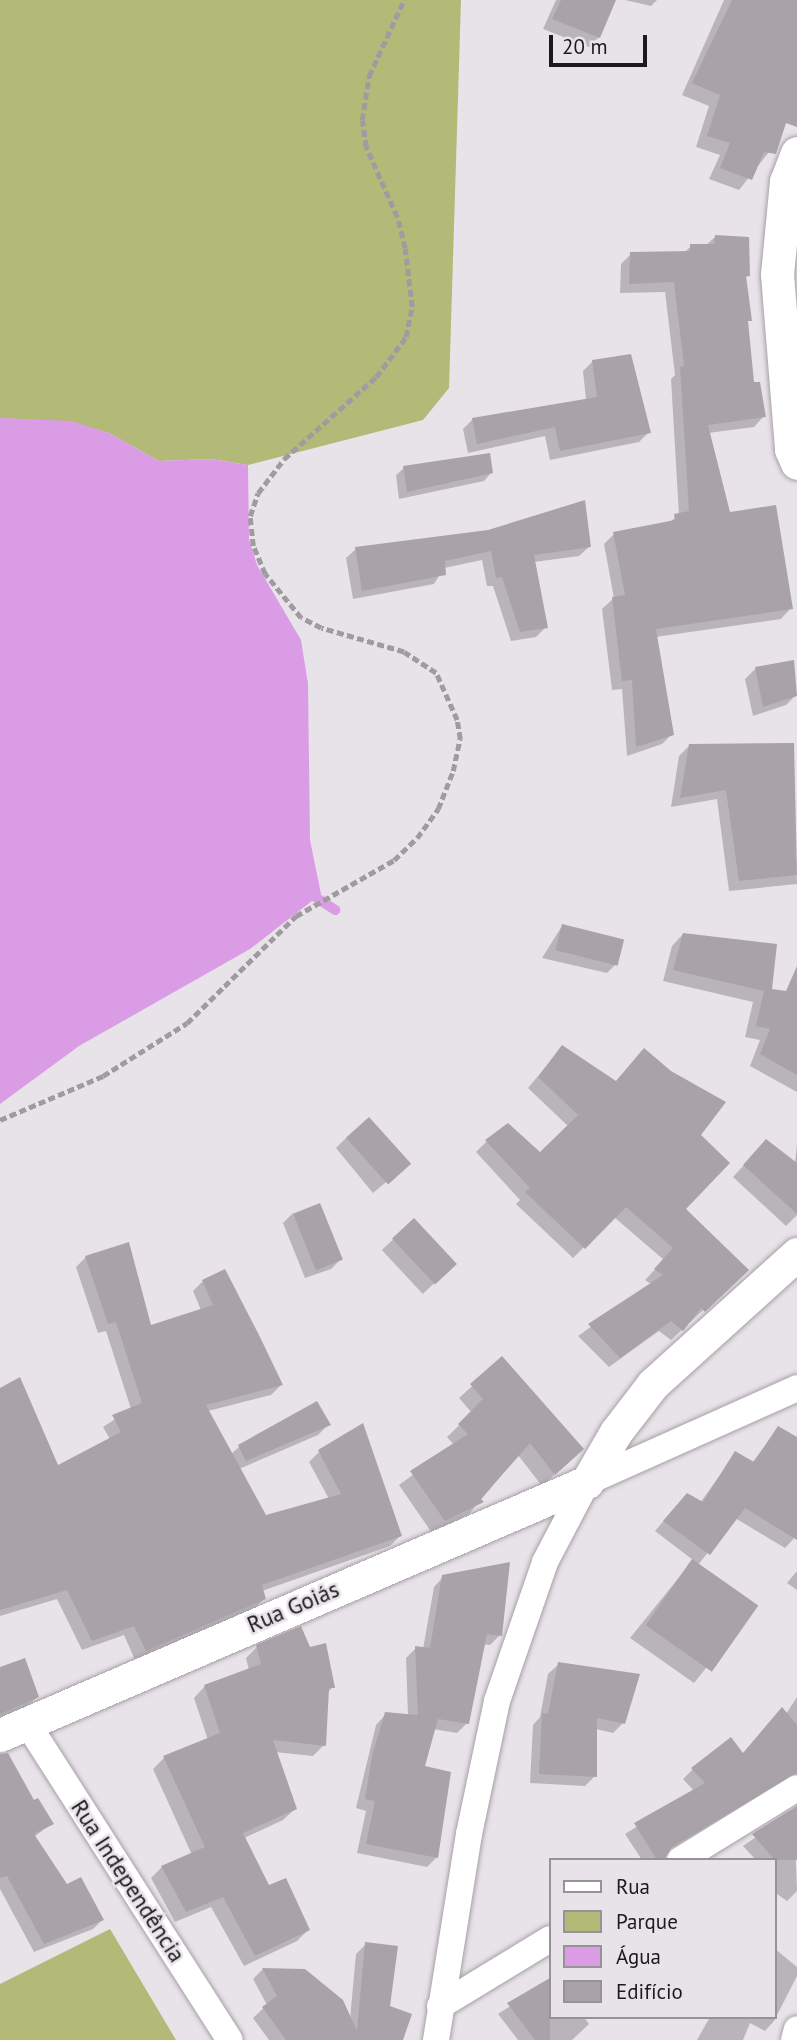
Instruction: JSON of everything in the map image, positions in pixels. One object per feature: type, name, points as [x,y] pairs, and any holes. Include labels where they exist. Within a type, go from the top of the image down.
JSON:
[{"type":"street","points":[[797,153],[786,181],[777,274],[791,449],[797,463]]},
{"type":"street","points":[[436,2040],[497,1701],[545,1562],[616,1432],[653,1384],[797,1254]]},
{"type":"street","points":[[587,1482],[797,1388]]},
{"type":"street","name":"Rua Goiás","points":[[13,1729],[587,1482]]},
{"type":"street","name":"Rua Independência","points":[[13,1729],[230,2040]]},
{"type":"street","points":[[683,1858],[797,1788]]},
{"type":"street","points":[[440,2006],[548,1940]]},
{"type":"street","points":[[794,2040],[797,2029]]},
{"type":"path","points":[[0,1120],[103,1076],[146,1053],[187,1023],[296,916],[394,860],[417,838],[438,809],[453,771],[460,739],[457,720],[436,673],[404,652],[321,628],[301,618],[265,574],[253,547],[250,516],[258,493],[284,459],[376,377],[406,337],[412,307],[407,258],[397,217],[366,147],[362,120],[369,76],[404,0]]},
{"type":"green space","points":[[0,0],[461,0],[449,388],[423,420],[248,465],[211,459],[159,461],[109,433],[71,422],[0,418]]},
{"type":"green space","points":[[110,1929],[176,2040],[0,2040],[0,1984]]},
{"type":"water","points":[[0,418],[71,421],[109,433],[159,461],[211,459],[248,465],[249,539],[257,565],[301,640],[308,684],[310,840],[321,894],[250,949],[79,1046],[0,1104]]},
{"type":"building","points":[[561,0],[616,0],[600,38],[552,19]]},
{"type":"building","points":[[732,0],[797,0],[797,127],[786,123],[776,154],[764,152],[752,180],[720,168],[730,143],[707,136],[720,95],[692,83]]},
{"type":"building","points":[[715,235],[749,237],[750,276],[746,276],[752,321],[748,321],[754,382],[760,382],[766,417],[708,425],[730,512],[776,505],[793,609],[656,629],[674,735],[636,747],[632,680],[622,681],[612,597],[625,595],[613,532],[675,520],[674,514],[689,511],[680,367],[684,366],[674,282],[629,284],[630,252],[690,251],[690,244],[714,244]]},
{"type":"building","points":[[631,354],[651,433],[560,451],[555,427],[477,444],[472,418],[597,397],[592,360]]},
{"type":"building","points":[[490,453],[493,473],[407,492],[403,466]]},
{"type":"building","points":[[585,500],[591,547],[534,555],[548,628],[520,632],[502,577],[496,578],[491,551],[445,561],[446,575],[362,591],[355,547],[488,530]]},
{"type":"building","points":[[794,660],[797,696],[763,707],[755,667]]},
{"type":"building","points":[[794,743],[797,875],[739,881],[726,790],[680,798],[689,744]]},
{"type":"building","points":[[562,924],[624,939],[618,966],[555,950]]},
{"type":"building","points":[[683,933],[777,944],[772,989],[786,991],[797,966],[797,1075],[760,1054],[770,1029],[756,1026],[764,991],[673,970]]},
{"type":"building","points":[[562,1045],[616,1081],[644,1048],[671,1071],[726,1102],[701,1135],[730,1163],[686,1209],[749,1270],[705,1312],[701,1308],[683,1331],[671,1321],[620,1358],[588,1324],[663,1275],[654,1269],[673,1248],[626,1207],[585,1249],[525,1192],[530,1188],[485,1140],[508,1123],[540,1152],[578,1115],[538,1077]]},
{"type":"building","points":[[369,1117],[411,1164],[388,1185],[346,1138]]},
{"type":"building","points":[[766,1139],[797,1163],[797,1214],[743,1165]]},
{"type":"building","points":[[320,1203],[343,1260],[316,1270],[293,1214]]},
{"type":"building","points":[[414,1218],[457,1264],[435,1285],[392,1238]]},
{"type":"building","points":[[129,1242],[151,1325],[213,1305],[202,1280],[225,1269],[259,1335],[283,1385],[206,1405],[266,1515],[341,1494],[318,1450],[363,1423],[402,1536],[262,1585],[266,1599],[146,1651],[134,1626],[92,1641],[67,1590],[0,1610],[0,1388],[20,1377],[58,1465],[121,1432],[112,1415],[142,1403],[116,1322],[108,1324],[85,1256]]},
{"type":"building","points":[[502,1356],[584,1449],[555,1475],[530,1443],[481,1499],[484,1502],[445,1521],[410,1471],[468,1434],[458,1424],[483,1399],[470,1384]]},
{"type":"building","points":[[317,1401],[331,1425],[246,1461],[238,1445]]},
{"type":"building","points":[[778,1426],[797,1437],[797,1540],[745,1508],[710,1555],[663,1521],[687,1493],[703,1502],[735,1451],[754,1462]]},
{"type":"building","points":[[692,1559],[758,1605],[712,1672],[646,1625]]},
{"type":"building","points":[[510,1562],[502,1636],[487,1634],[469,1724],[438,1719],[425,1766],[451,1772],[438,1858],[366,1844],[375,1801],[365,1799],[372,1756],[385,1712],[418,1715],[415,1646],[430,1648],[442,1575]]},
{"type":"building","points":[[301,1626],[310,1647],[326,1643],[335,1688],[329,1688],[326,1746],[273,1740],[297,1809],[243,1833],[269,1885],[286,1878],[310,1930],[255,1956],[223,1897],[186,1912],[161,1866],[205,1847],[163,1756],[220,1733],[204,1685],[261,1664],[256,1645]]},
{"type":"building","points":[[25,1658],[39,1697],[0,1714],[0,1667]]},
{"type":"building","points":[[558,1662],[640,1674],[625,1724],[597,1718],[597,1777],[539,1774],[542,1713],[548,1714]]},
{"type":"building","points":[[782,1707],[797,1725],[797,1772],[672,1847],[665,1858],[656,1858],[634,1823],[705,1783],[691,1768],[731,1737],[743,1753]]},
{"type":"building","points":[[8,1753],[34,1800],[38,1798],[54,1824],[34,1834],[67,1884],[81,1877],[104,1920],[44,1944],[7,1876],[0,1878],[0,1754]]},
{"type":"building","points":[[797,1806],[797,1860],[776,1860],[752,1834]]},
{"type":"building","points":[[365,1942],[398,1946],[390,2006],[412,2014],[403,2040],[286,2040],[262,2007],[277,1996],[262,1968],[305,1969],[343,2000],[357,2031]]},
{"type":"building","points":[[548,1979],[550,2040],[535,2040],[507,2003]]},
{"type":"waterway","points":[[306,891],[335,910]]}]
